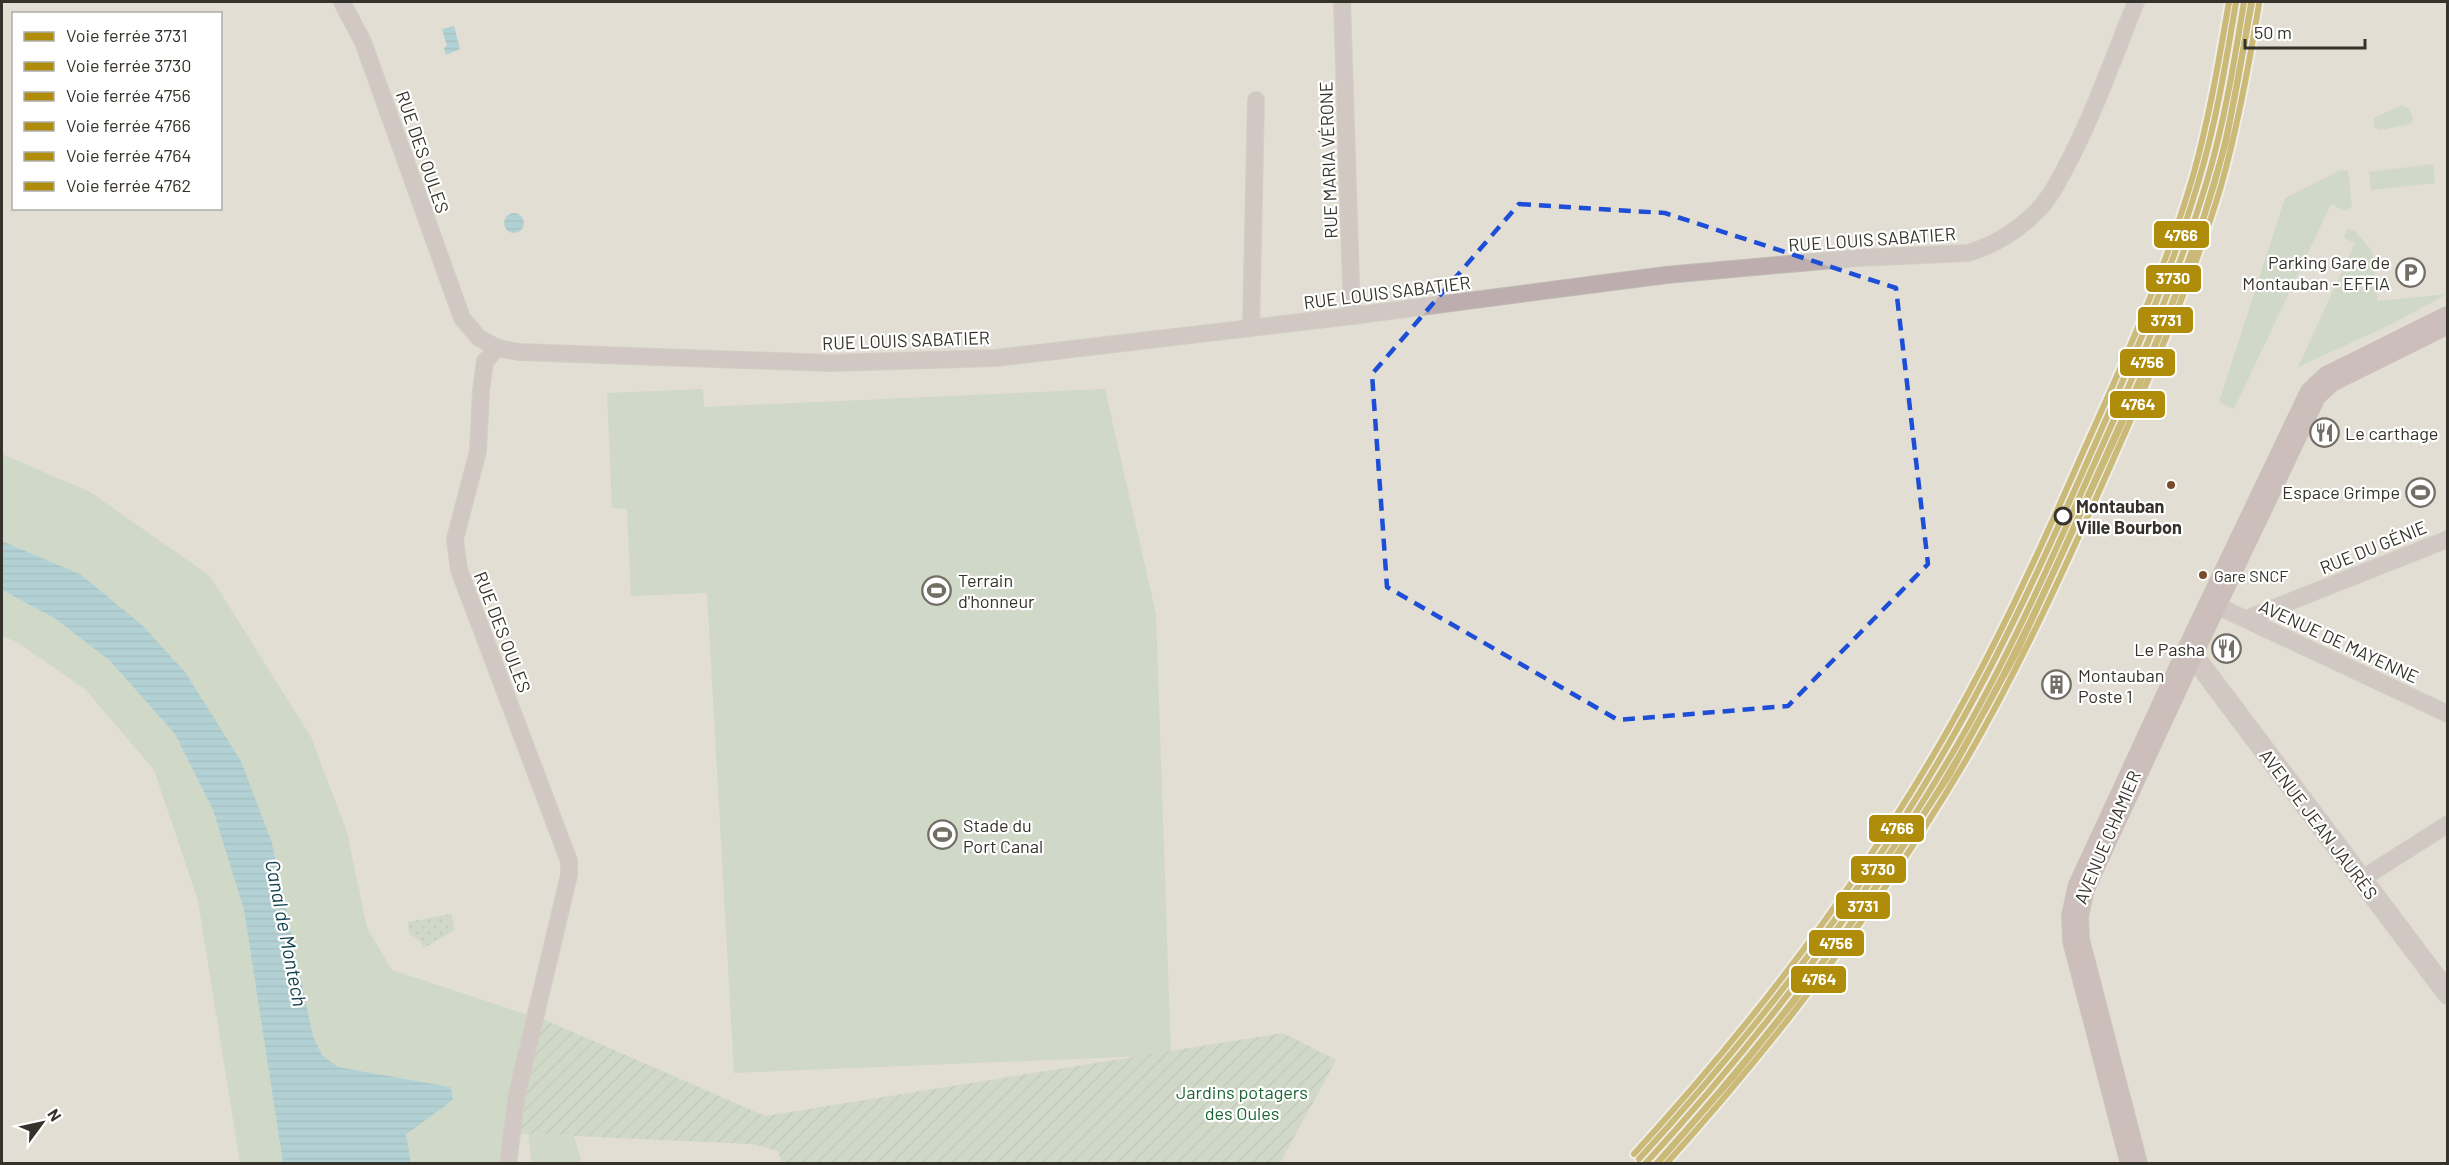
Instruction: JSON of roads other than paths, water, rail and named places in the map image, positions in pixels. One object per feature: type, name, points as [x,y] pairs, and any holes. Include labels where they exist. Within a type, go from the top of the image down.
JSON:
[{"type":"main road","name":"AVENUE CHAMIER","points":[[2134,1164],[2076,940],[2075,916],[2081,888],[2313,394],[2329,379],[2448,320]]},
{"type":"street","name":"RUE DES OULES","points":[[342,2],[363,42],[462,318],[479,338],[498,348],[485,361],[478,451],[455,539],[459,570],[569,861],[569,875],[517,1094],[508,1164]]},
{"type":"street","name":"RUE MARIA VÉRONE","points":[[1342,2],[1352,316]]},
{"type":"street","name":"RUE LOUIS SABATIER","points":[[498,348],[519,352],[830,363],[996,358],[1352,316],[1666,275],[1856,258],[1968,253],[1985,248],[2014,232],[2037,212],[2054,187],[2086,127],[2136,2]]},
{"type":"street","points":[[1251,328],[1256,100]]},
{"type":"street","name":"RUE DU GÉNIE","points":[[2246,619],[2448,539]]},
{"type":"street","name":"AVENUE DE MAYENNE","points":[[2213,604],[2448,714]]},
{"type":"street","name":"AVENUE JEAN JAURÈS","points":[[2188,658],[2200,666],[2448,994]]},
{"type":"street","points":[[2360,880],[2448,824]]},
{"type":"water","points":[[454,26],[460,49],[446,55],[444,48],[447,46],[442,29]]},
{"type":"water","points":[[514,213],[521,216],[524,223],[521,230],[514,233],[507,230],[504,223],[507,216]]},
{"type":"water","name":"Canal de Montech","points":[[2,541],[80,574],[142,625],[185,672],[241,761],[272,843],[313,1036],[322,1055],[338,1067],[451,1087],[453,1100],[406,1135],[411,1163],[283,1163],[244,910],[213,810],[175,734],[110,661],[56,619],[2,590]]},
{"type":"rail line","name":"4762","points":[[1634,1154],[1718,1058],[1837,904],[1908,797],[1980,671],[2067,489],[2157,281],[2199,155],[2229,2]]},
{"type":"rail line","name":"4766","points":[[1639,1159],[1765,1012],[1843,908],[1915,800],[1986,675],[2072,496],[2175,254],[2210,138],[2236,2]]},
{"type":"rail line","name":"3730","points":[[1645,1164],[1770,1018],[1847,915],[1919,809],[1972,719],[2010,647],[2155,325],[2195,220],[2223,117],[2244,2]]},
{"type":"rail line","name":"3731","points":[[1657,1164],[1735,1075],[1795,1000],[1853,921],[1950,774],[2018,650],[2136,393],[2193,253],[2226,142],[2252,2]]},
{"type":"rail line","name":"4756","points":[[1656,1164],[1780,1018],[1857,915],[1960,754],[2018,646],[2053,573],[2163,325],[2203,221],[2226,140],[2251,3]]},
{"type":"rail line","name":"4764","points":[[1666,1164],[1788,1020],[1863,918],[1933,814],[1966,760],[2023,653],[2076,543],[2170,329],[2197,258],[2210,222],[2233,141],[2259,4]]},
{"type":"place","name":"Parking Gare de Montauban - EFFIA","points":[[2411,272]]},
{"type":"place","name":"Le carthage","points":[[2324,433]]},
{"type":"place","name":"Espace Grimpe","points":[[2421,492]]},
{"type":"place","name":"Montauban Ville Bourbon","points":[[2063,516]]},
{"type":"place","name":"Gare SNCF","points":[[2203,575]]},
{"type":"place","name":"Terrain d'honneur","points":[[937,590]]},
{"type":"place","name":"Le Pasha","points":[[2226,649]]},
{"type":"place","name":"Montauban Poste 1","points":[[2057,685]]},
{"type":"place","name":"Stade du Port Canal","points":[[942,835]]},
{"type":"park label","name":"Jardins potagers des Oules","points":[[1242,1102]]}]
